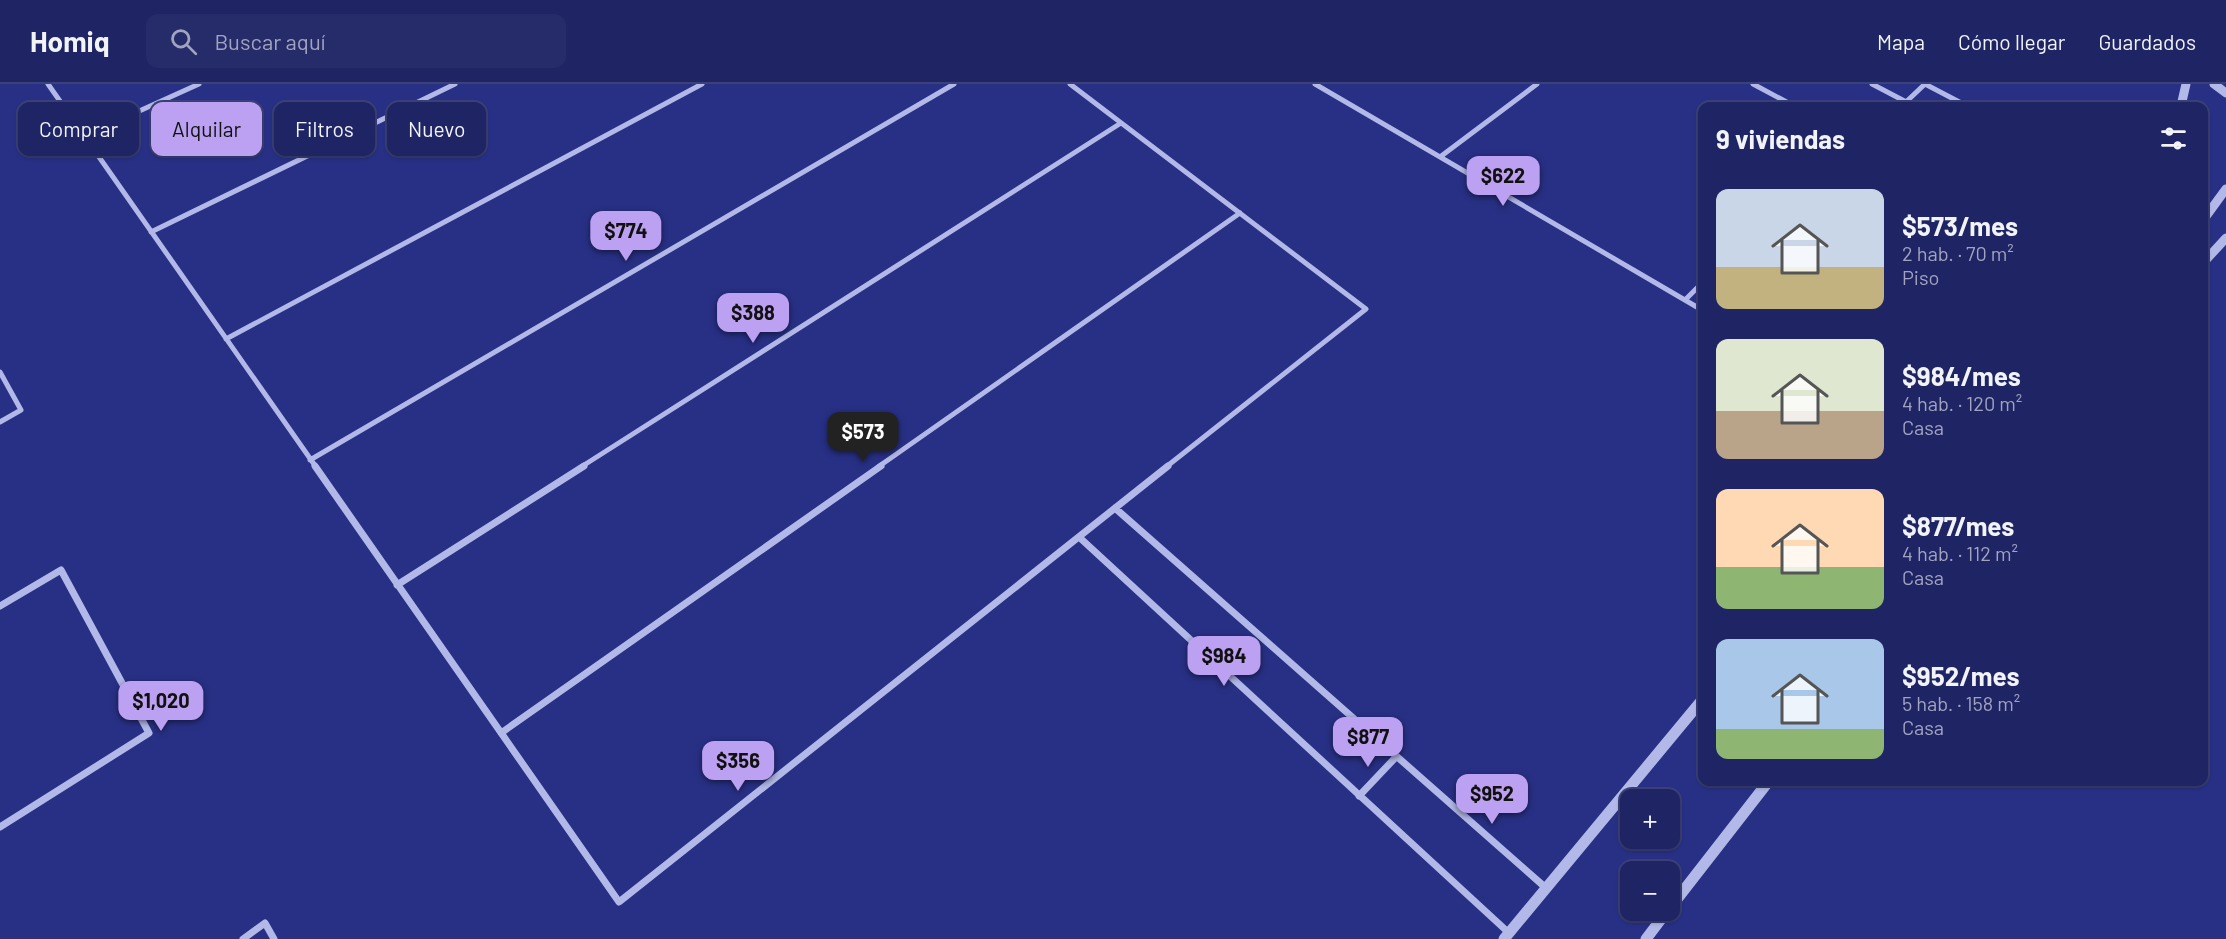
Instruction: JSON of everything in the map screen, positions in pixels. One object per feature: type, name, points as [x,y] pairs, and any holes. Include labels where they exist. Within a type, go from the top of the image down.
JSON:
[{"type":"street","points":[[48,84],[60,102]]},
{"type":"street","points":[[139,111],[199,84]]},
{"type":"street","points":[[151,232],[455,84]]},
{"type":"street","points":[[226,339],[702,84]]},
{"type":"street","points":[[310,460],[954,84]]},
{"type":"street","points":[[98,156],[619,902],[1366,309],[1070,84]]},
{"type":"street","points":[[1315,84],[1698,308]]},
{"type":"street","points":[[1440,157],[1537,84]]},
{"type":"street","points":[[1753,84],[1787,102]]},
{"type":"street","points":[[1872,84],[1906,102],[1925,84],[1959,102]]},
{"type":"street","points":[[2182,102],[2186,84]]},
{"type":"street","points":[[2214,84],[2226,93]]},
{"type":"street","points":[[397,585],[1121,123]]},
{"type":"street","points":[[2208,214],[2226,189]]},
{"type":"street","points":[[501,733],[1240,213]]},
{"type":"street","points":[[2208,258],[2226,238]]},
{"type":"street","points":[[1685,300],[1698,286]]},
{"type":"street","points":[[0,372],[21,411],[0,422]]},
{"type":"street","points":[[1115,508],[1395,758],[1546,889]]},
{"type":"street","points":[[1079,537],[1359,795],[1507,936],[1698,705]]},
{"type":"street","points":[[0,606],[61,570],[149,733],[0,827]]},
{"type":"street","points":[[1359,795],[1395,758]]},
{"type":"street","points":[[1680,895],[1765,786]]},
{"type":"street","points":[[1646,939],[1660,921]]},
{"type":"street","points":[[243,939],[265,923],[274,939]]}]
